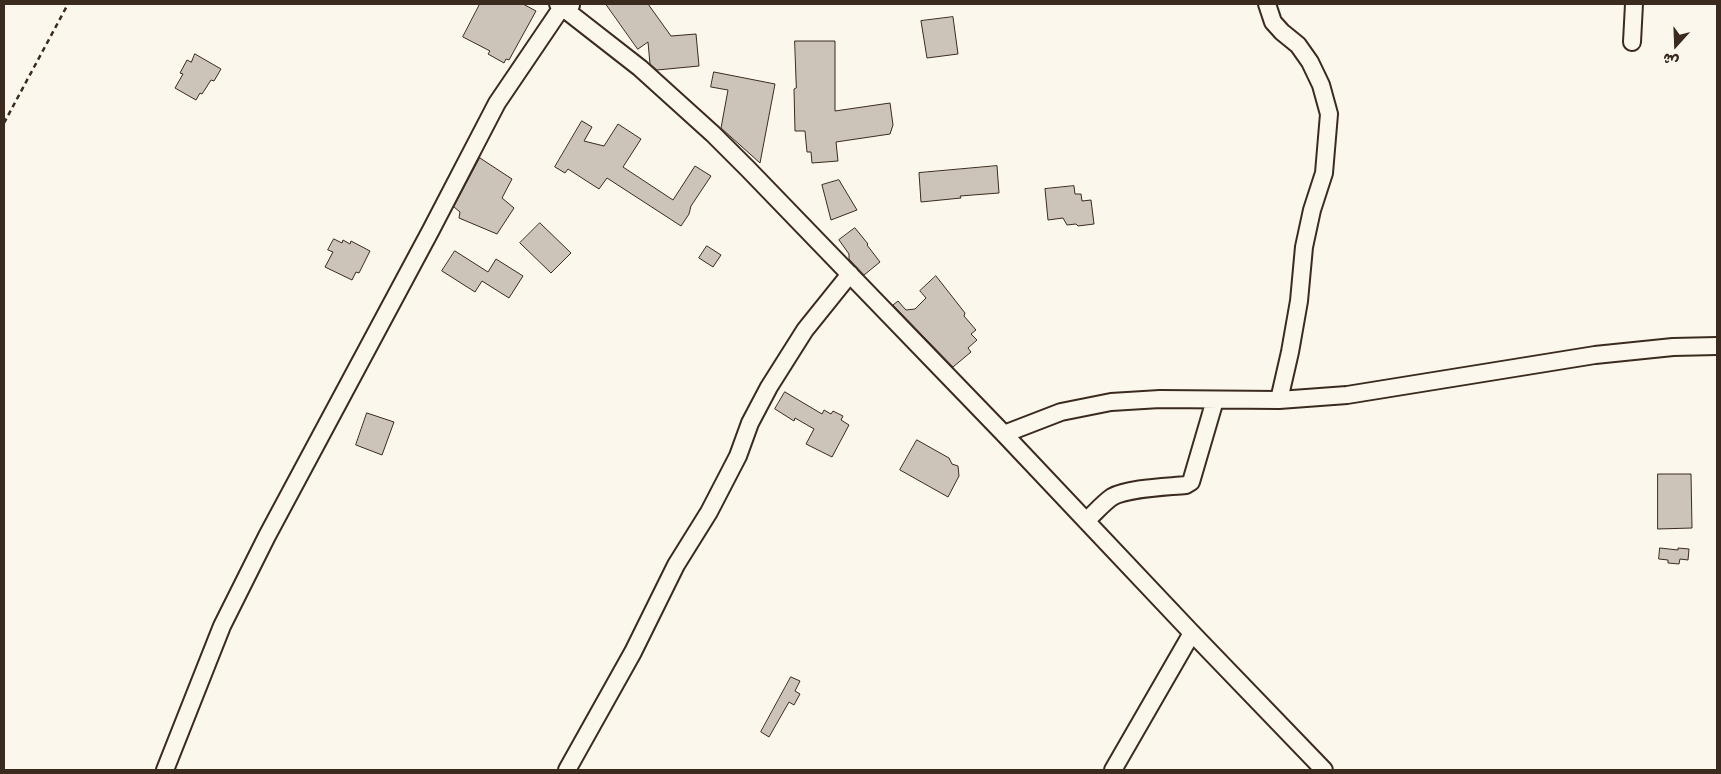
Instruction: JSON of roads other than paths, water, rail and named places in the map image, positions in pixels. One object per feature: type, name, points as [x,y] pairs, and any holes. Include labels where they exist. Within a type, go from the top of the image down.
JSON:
[{"type":"street","points":[[1267,4],[1274,22],[1282,32],[1298,45],[1310,62],[1329,114],[1324,173],[1312,210],[1304,247],[1299,301],[1279,400]]},
{"type":"street","points":[[1632,42],[1634,4]]},
{"type":"street","points":[[165,770],[222,626],[267,536],[497,103],[565,5],[706,127],[1004,434],[1324,770]]},
{"type":"street","points":[[568,770],[633,652],[676,565],[709,512],[738,456],[750,423],[769,387],[805,330],[850,274]]},
{"type":"street","points":[[1004,434],[1061,412],[1111,402],[1160,399],[1279,400],[1347,395],[1595,355],[1673,347],[1717,346]]},
{"type":"street","points":[[1086,521],[1112,498],[1120,494],[1186,485],[1191,482],[1215,400]]},
{"type":"street","points":[[1113,770],[1192,633]]}]
